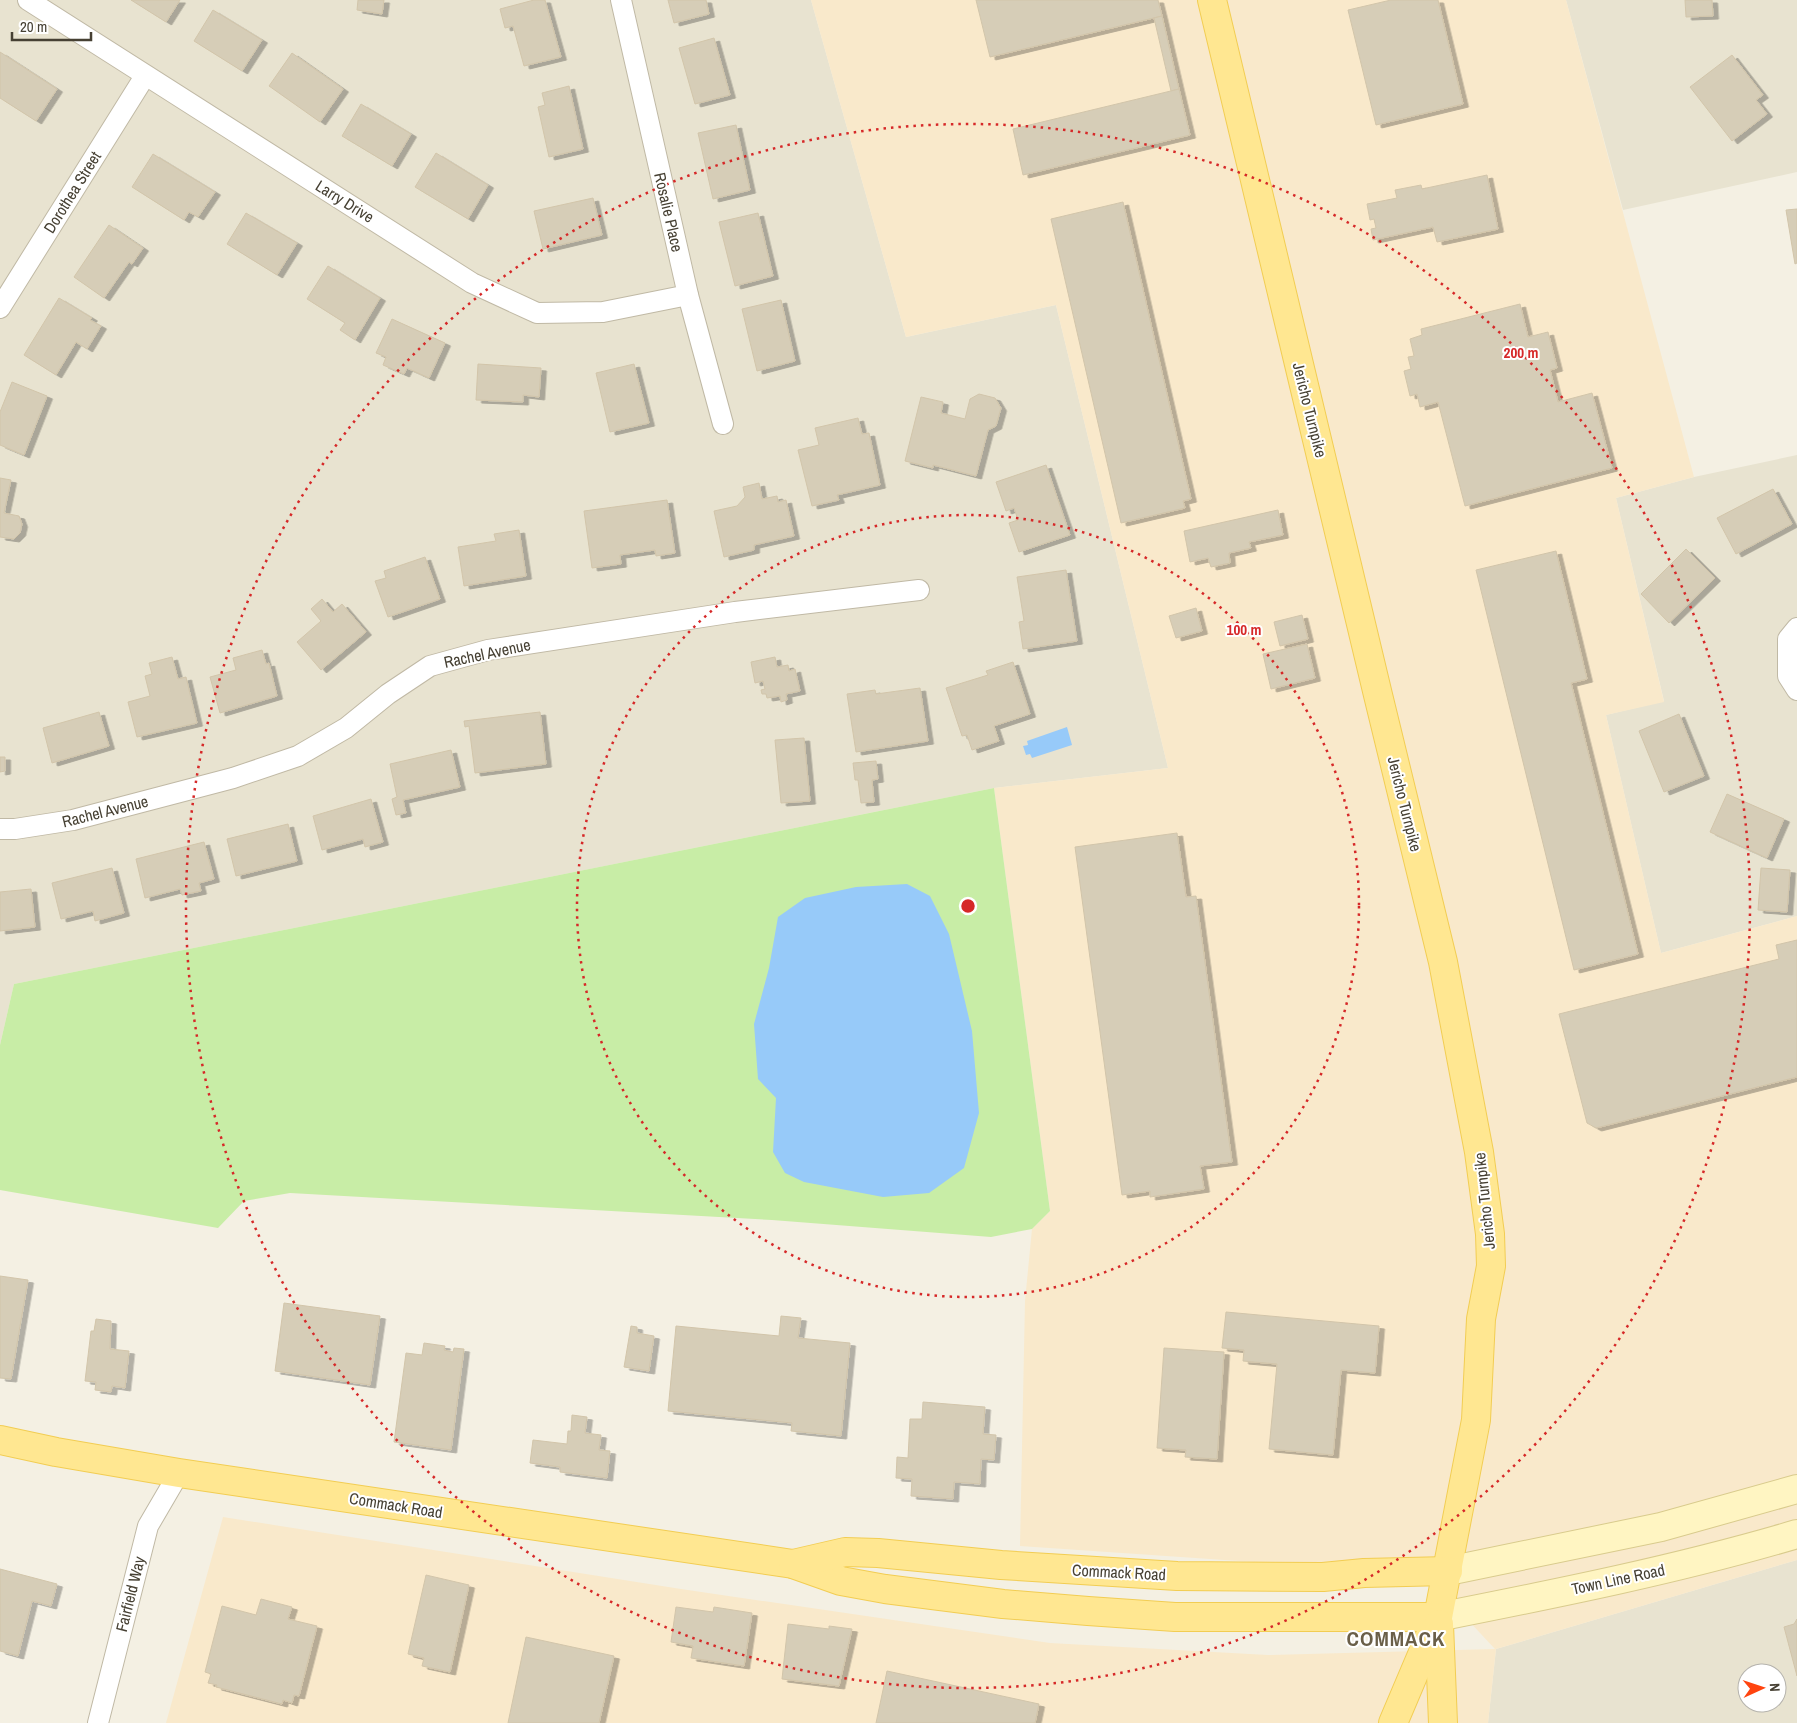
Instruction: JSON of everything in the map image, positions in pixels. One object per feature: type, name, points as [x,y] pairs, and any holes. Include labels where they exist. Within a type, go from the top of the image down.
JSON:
[{"type":"main road","name":"Jericho Turnpike","points":[[1212,0],[1443,962],[1480,1152],[1490,1234],[1491,1266],[1481,1318],[1476,1420],[1448,1571],[1438,1618],[1392,1723]]},
{"type":"main road","name":"Commack Road","points":[[0,1440],[56,1452],[180,1472],[793,1564],[841,1581],[885,1589],[1003,1604],[1175,1617],[1438,1618]]},
{"type":"main road","points":[[1448,1571],[1661,1527],[1797,1489]]},
{"type":"main road","name":"Town Line Road","points":[[1438,1618],[1678,1566],[1797,1534]]},
{"type":"main road","name":"Commack Road","points":[[793,1564],[845,1552],[878,1553],[1001,1566],[1177,1576],[1323,1577],[1364,1573],[1448,1571]]},
{"type":"main road","name":"Jericho Turnpike","points":[[1438,1618],[1443,1723]]},
{"type":"street","name":"Larry Drive","points":[[28,0],[472,283],[537,313],[603,312],[688,295]]},
{"type":"street","name":"Rosalie Place","points":[[621,0],[688,295],[723,424]]},
{"type":"street","name":"Dorothea Street","points":[[0,308],[145,76]]},
{"type":"street","name":"Rachel Avenue","points":[[0,829],[15,829],[73,820],[233,778],[298,756],[346,728],[388,694],[430,666],[488,650],[735,612],[919,590]]},
{"type":"street","points":[[1797,628],[1788,639],[1788,676],[1797,690]]},
{"type":"street","name":"Fairfield Way","points":[[98,1723],[148,1526],[180,1472]]},
{"type":"shaded area","points":[[0,0],[811,0],[906,337],[1056,305],[1168,768],[994,788],[14,984],[0,1045]]},
{"type":"shaded area","points":[[811,0],[1566,0],[1694,477],[1616,498],[1664,702],[1606,715],[1661,953],[1797,916],[1797,1560],[1496,1649],[1488,1723],[166,1723],[223,1517],[681,1589],[1050,1643],[1268,1655],[1495,1649],[1422,1571],[1358,1569],[1020,1546],[1025,1301],[1032,1229],[1050,1211],[994,788],[1168,768],[1056,305],[906,337]]},
{"type":"shaded area","points":[[1566,0],[1797,0],[1797,172],[1623,210]]},
{"type":"shaded area","points":[[1797,455],[1797,916],[1661,953],[1606,715],[1664,701],[1616,498],[1694,477]]},
{"type":"shaded area","points":[[1797,1560],[1797,1723],[1488,1723],[1496,1649]]},
{"type":"green space","points":[[994,788],[1050,1211],[1032,1229],[991,1237],[772,1220],[290,1193],[244,1201],[218,1228],[0,1190],[0,1045],[14,984]]},
{"type":"water","points":[[1067,727],[1072,745],[1032,758],[1030,754],[1026,755],[1023,746],[1028,745],[1027,741]]},
{"type":"water","points":[[907,884],[930,896],[949,934],[972,1031],[979,1113],[964,1168],[929,1193],[883,1197],[804,1182],[785,1173],[773,1152],[776,1098],[758,1079],[754,1024],[769,968],[778,917],[805,898],[856,887]]},
{"type":"building","points":[[131,0],[180,0],[166,22]]},
{"type":"building","points":[[358,0],[384,0],[382,14],[357,10]]},
{"type":"building","points":[[534,0],[545,0],[561,57],[524,66],[513,26],[505,28],[500,9]]},
{"type":"building","points":[[668,0],[706,0],[709,14],[674,23]]},
{"type":"building","points":[[976,0],[1158,0],[1162,16],[990,57]]},
{"type":"building","points":[[1391,0],[1438,0],[1463,104],[1376,125],[1348,10]]},
{"type":"building","points":[[1685,0],[1712,0],[1713,16],[1686,17]]},
{"type":"building","points":[[213,10],[262,40],[242,71],[194,41]]},
{"type":"building","points":[[1162,16],[1179,89],[1171,91],[1154,18]]},
{"type":"building","points":[[714,38],[730,95],[695,104],[679,48]]},
{"type":"building","points":[[0,52],[57,89],[36,121],[0,98]]},
{"type":"building","points":[[292,53],[343,89],[320,122],[269,86]]},
{"type":"building","points":[[1732,55],[1763,95],[1756,100],[1767,114],[1732,141],[1690,87]]},
{"type":"building","points":[[569,86],[583,149],[549,157],[538,107],[545,105],[542,93]]},
{"type":"building","points":[[1179,89],[1190,135],[1023,175],[1013,129]]},
{"type":"building","points":[[361,104],[411,134],[392,166],[342,136]]},
{"type":"building","points":[[736,125],[750,190],[713,199],[698,133]]},
{"type":"building","points":[[436,153],[488,185],[468,219],[415,187]]},
{"type":"building","points":[[153,154],[215,192],[198,217],[189,212],[184,220],[132,187]]},
{"type":"building","points":[[1487,175],[1498,229],[1437,242],[1433,227],[1373,240],[1371,229],[1376,228],[1374,219],[1370,220],[1367,204],[1397,198],[1395,190],[1421,185],[1422,189]]},
{"type":"building","points":[[593,198],[602,235],[543,249],[534,211]]},
{"type":"building","points":[[1123,202],[1191,499],[1183,501],[1185,508],[1121,523],[1051,219]]},
{"type":"building","points":[[1797,209],[1797,263],[1795,264],[1786,210]]},
{"type":"building","points":[[246,213],[297,243],[277,275],[227,244]]},
{"type":"building","points":[[758,213],[773,276],[735,286],[719,222]]},
{"type":"building","points":[[109,225],[143,248],[132,264],[129,262],[104,298],[74,277]]},
{"type":"building","points":[[328,266],[380,298],[355,340],[340,330],[345,323],[307,299]]},
{"type":"building","points":[[59,298],[92,318],[90,320],[101,326],[87,349],[76,342],[56,375],[24,355]]},
{"type":"building","points":[[781,300],[795,361],[757,371],[742,309]]},
{"type":"building","points":[[1520,304],[1528,337],[1548,332],[1557,368],[1550,370],[1558,402],[1592,393],[1612,468],[1465,506],[1438,402],[1420,407],[1417,394],[1410,396],[1404,371],[1411,369],[1408,357],[1414,356],[1410,339],[1422,335],[1421,329]]},
{"type":"building","points":[[392,319],[445,343],[429,378],[407,368],[404,374],[383,365],[386,357],[376,353]]},
{"type":"building","points":[[478,364],[541,368],[539,397],[523,395],[523,402],[476,400]]},
{"type":"building","points":[[634,364],[649,423],[610,432],[596,373]]},
{"type":"building","points":[[12,382],[47,396],[24,455],[0,445],[0,412]]},
{"type":"building","points":[[979,394],[995,398],[1001,408],[996,426],[988,430],[976,476],[933,465],[933,468],[905,461],[921,397],[943,402],[941,413],[965,419],[970,399]]},
{"type":"building","points":[[858,418],[862,434],[869,433],[880,485],[837,495],[839,500],[812,506],[798,450],[819,445],[815,428]]},
{"type":"building","points":[[1046,465],[1070,535],[1019,552],[1009,523],[1018,520],[1014,508],[1006,511],[996,482]]},
{"type":"building","points":[[0,478],[11,480],[4,513],[19,516],[22,524],[20,533],[14,539],[0,537]]},
{"type":"building","points":[[759,483],[762,499],[777,496],[778,502],[786,500],[794,536],[754,545],[754,550],[724,557],[714,511],[737,506],[745,497],[743,487]]},
{"type":"building","points":[[1773,489],[1792,524],[1736,554],[1717,518]]},
{"type":"building","points":[[667,500],[675,553],[656,556],[655,550],[620,555],[621,564],[592,568],[584,511]]},
{"type":"building","points":[[1278,510],[1283,535],[1249,542],[1251,548],[1229,553],[1230,563],[1211,567],[1208,558],[1190,562],[1184,531]]},
{"type":"building","points":[[519,530],[526,576],[464,586],[458,547],[496,541],[494,534]]},
{"type":"building","points":[[1686,549],[1715,578],[1669,623],[1641,594]]},
{"type":"building","points":[[1556,551],[1587,679],[1571,683],[1638,954],[1574,970],[1476,570]]},
{"type":"building","points":[[425,557],[440,599],[388,617],[375,581],[386,578],[384,571]]},
{"type":"building","points":[[1066,570],[1077,641],[1023,649],[1019,622],[1024,621],[1017,577]]},
{"type":"building","points":[[322,599],[333,612],[342,604],[366,632],[321,670],[297,642],[321,621],[311,609]]},
{"type":"building","points":[[1196,608],[1202,631],[1176,638],[1169,616]]},
{"type":"building","points":[[1302,615],[1308,639],[1280,646],[1274,622]]},
{"type":"building","points":[[1307,644],[1315,678],[1271,689],[1263,654]]},
{"type":"building","points":[[262,650],[266,664],[269,663],[277,696],[220,713],[210,677],[236,670],[233,658]]},
{"type":"building","points":[[172,657],[178,679],[186,677],[197,723],[137,737],[128,702],[150,696],[145,676],[152,674],[149,663]]},
{"type":"building","points":[[775,657],[777,667],[788,665],[789,671],[795,669],[800,691],[786,694],[787,700],[781,702],[780,696],[767,698],[766,694],[762,694],[761,690],[765,689],[763,681],[755,683],[751,662]]},
{"type":"building","points":[[1013,662],[1030,714],[994,726],[999,741],[972,750],[967,735],[962,736],[946,688],[988,675],[986,671]]},
{"type":"building","points":[[920,688],[928,741],[856,752],[847,694],[875,690],[876,694]]},
{"type":"building","points":[[99,712],[109,746],[52,763],[43,728]]},
{"type":"building","points":[[540,712],[546,764],[475,773],[469,726],[465,727],[464,721]]},
{"type":"building","points":[[1679,714],[1704,776],[1664,792],[1639,731]]},
{"type":"building","points":[[804,738],[810,801],[781,803],[775,740]]},
{"type":"building","points":[[451,750],[460,787],[403,800],[406,813],[396,815],[392,799],[397,797],[390,764]]},
{"type":"building","points":[[0,757],[5,757],[5,771],[0,772]]},
{"type":"building","points":[[876,761],[878,779],[872,780],[874,802],[861,803],[858,780],[855,780],[853,763]]},
{"type":"building","points":[[1727,794],[1784,819],[1767,858],[1710,832]]},
{"type":"building","points":[[371,799],[383,842],[365,847],[363,839],[322,850],[313,816]]},
{"type":"building","points":[[288,824],[297,861],[236,876],[227,839]]},
{"type":"building","points":[[1177,833],[1186,897],[1196,896],[1232,1162],[1200,1166],[1204,1189],[1150,1197],[1150,1191],[1122,1195],[1075,847]]},
{"type":"building","points":[[204,842],[214,879],[199,883],[201,891],[182,895],[180,889],[145,898],[136,859]]},
{"type":"building","points":[[112,868],[124,913],[95,921],[93,911],[61,919],[52,883]]},
{"type":"building","points":[[1761,868],[1790,870],[1787,912],[1758,910]]},
{"type":"building","points":[[31,889],[35,927],[0,931],[0,892]]},
{"type":"building","points":[[1797,940],[1797,1077],[1596,1128],[1587,1123],[1559,1014],[1779,959],[1776,945]]},
{"type":"building","points":[[0,1276],[28,1280],[11,1379],[0,1378]]},
{"type":"building","points":[[284,1303],[380,1316],[370,1385],[275,1371]]},
{"type":"building","points":[[1226,1312],[1379,1326],[1375,1373],[1341,1370],[1333,1455],[1269,1449],[1277,1364],[1243,1361],[1244,1350],[1222,1348]]},
{"type":"building","points":[[781,1316],[801,1318],[798,1338],[850,1343],[841,1436],[791,1431],[792,1423],[668,1411],[676,1326],[779,1336]]},
{"type":"building","points":[[96,1319],[111,1321],[110,1349],[129,1351],[125,1388],[112,1386],[111,1392],[95,1390],[96,1382],[85,1381],[91,1331],[94,1331]]},
{"type":"building","points":[[631,1326],[637,1327],[637,1333],[654,1336],[649,1371],[624,1367]]},
{"type":"building","points":[[424,1343],[445,1346],[444,1350],[453,1352],[454,1348],[464,1349],[451,1450],[394,1442],[406,1353],[422,1355]]},
{"type":"building","points":[[1164,1348],[1224,1352],[1217,1459],[1185,1457],[1186,1450],[1157,1448]]},
{"type":"building","points":[[923,1402],[985,1407],[983,1434],[996,1435],[994,1460],[981,1459],[980,1484],[954,1482],[953,1499],[911,1496],[912,1479],[896,1478],[897,1457],[908,1458],[910,1419],[922,1419]]},
{"type":"building","points":[[572,1415],[587,1417],[585,1433],[601,1435],[599,1450],[610,1451],[607,1478],[560,1472],[560,1467],[530,1463],[533,1440],[567,1444],[568,1431],[571,1431]]},
{"type":"building","points":[[0,1569],[57,1584],[51,1606],[32,1601],[18,1656],[0,1651]]},
{"type":"building","points":[[426,1575],[469,1585],[450,1672],[422,1666],[424,1658],[408,1654]]},
{"type":"building","points":[[261,1599],[292,1607],[288,1619],[317,1626],[299,1696],[294,1695],[292,1703],[283,1700],[282,1704],[216,1687],[217,1685],[208,1683],[211,1674],[205,1672],[222,1606],[256,1615]]},
{"type":"building","points":[[676,1607],[713,1612],[714,1607],[752,1613],[744,1666],[691,1658],[693,1646],[671,1642]]},
{"type":"building","points":[[1797,1619],[1797,1676],[1784,1627],[1794,1624]]},
{"type":"building","points":[[788,1624],[829,1629],[829,1626],[852,1629],[839,1686],[782,1679]]},
{"type":"building","points":[[526,1637],[614,1656],[599,1723],[508,1723]]},
{"type":"building","points":[[887,1671],[1039,1704],[1035,1723],[876,1723]]},
{"type":"district","name":"COMMACK","points":[[1396,1638]]}]
